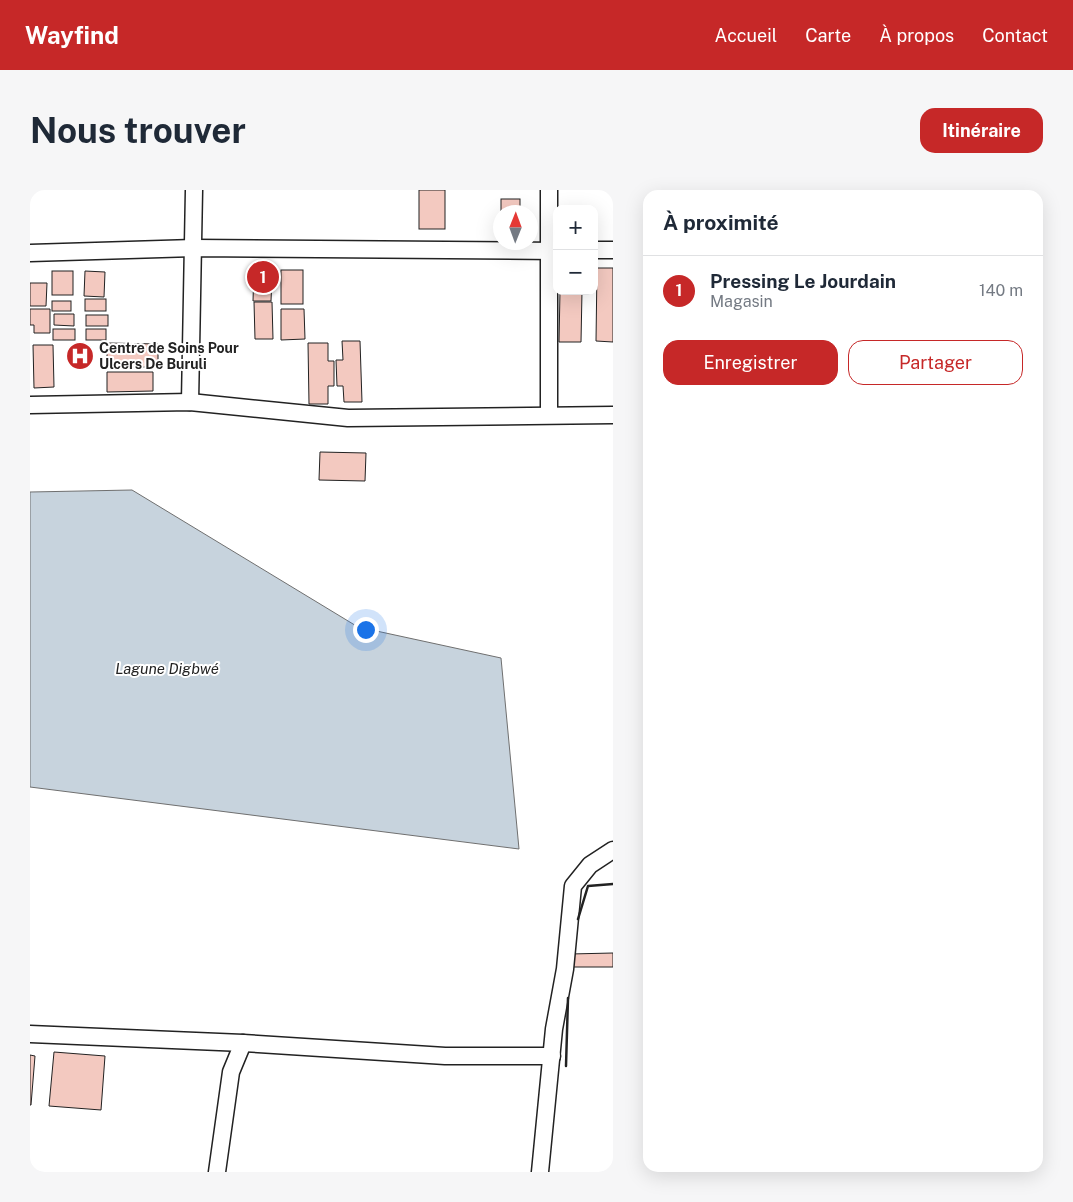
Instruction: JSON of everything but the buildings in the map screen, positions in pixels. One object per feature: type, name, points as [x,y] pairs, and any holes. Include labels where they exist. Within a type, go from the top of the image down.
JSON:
[{"type":"street","points":[[190,402],[194,190]]},
{"type":"street","points":[[549,190],[553,251],[549,414]]},
{"type":"street","points":[[30,253],[194,248],[553,251]]},
{"type":"street","points":[[598,250],[613,250]]},
{"type":"street","points":[[30,405],[190,402],[348,418],[549,414],[613,415]]},
{"type":"street","points":[[540,1172],[552,1056],[565,970],[573,886],[590,865],[613,850]]},
{"type":"street","points":[[30,1034],[243,1043],[445,1056],[552,1056]]},
{"type":"street","points":[[217,1172],[231,1072],[243,1043]]},
{"type":"water","name":"Lagune Digbwé","points":[[132,490],[358,627],[501,658],[519,849],[30,787],[30,492]]},
{"type":"wall","points":[[578,919],[588,886],[613,884]]},
{"type":"wall","points":[[566,1066],[568,998]]},
{"type":"place","name":"Pressing Le Jourdain","points":[[263,277]]},
{"type":"place","name":"Centre de Soins Pour Ulcers De Buruli","points":[[80,356]]}]
